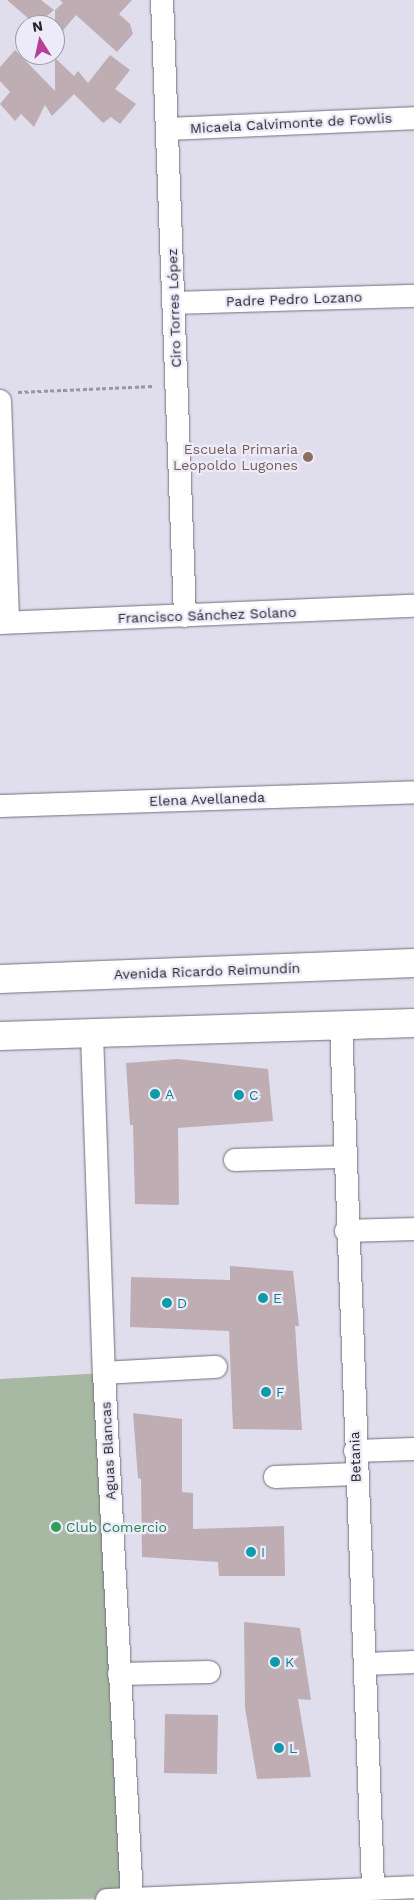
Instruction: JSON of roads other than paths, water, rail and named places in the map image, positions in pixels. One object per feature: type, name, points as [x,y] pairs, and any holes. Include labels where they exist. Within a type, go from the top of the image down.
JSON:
[{"type":"street","name":"Ciro Torres López","points":[[162,0],[185,616]]},
{"type":"street","name":"Micaela Calvimonte de Fowlis","points":[[168,129],[414,118]]},
{"type":"street","name":"Padre Pedro Lozano","points":[[174,303],[414,296]]},
{"type":"street","points":[[4,622],[5,397]]},
{"type":"street","name":"Francisco Sánchez Solano","points":[[4,622],[414,606]]},
{"type":"street","name":"Elena Avellaneda","points":[[0,806],[414,792]]},
{"type":"street","name":"Avenida Ricardo Reimundín","points":[[0,979],[414,963]]},
{"type":"street","points":[[0,1036],[414,1023]]},
{"type":"street","name":"Betania","points":[[341,1026],[346,1231],[373,1888]]},
{"type":"street","name":"Aguas Blancas","points":[[92,1034],[104,1373],[132,1898]]},
{"type":"street","points":[[235,1160],[345,1157]]},
{"type":"street","points":[[346,1231],[414,1229]]},
{"type":"street","points":[[104,1373],[216,1367]]},
{"type":"street","points":[[355,1451],[414,1449]]},
{"type":"street","points":[[275,1477],[356,1474]]},
{"type":"street","points":[[365,1664],[414,1662]]},
{"type":"street","points":[[119,1674],[209,1672]]},
{"type":"street","points":[[107,1900],[414,1887]]},
{"type":"place","name":"Escuela Primaria Leopoldo Lugones","points":[[308,457]]},
{"type":"place","name":"A","points":[[155,1094]]},
{"type":"place","name":"C","points":[[239,1095]]},
{"type":"place","name":"E","points":[[263,1298]]},
{"type":"place","name":"D","points":[[167,1303]]},
{"type":"place","name":"F","points":[[266,1392]]},
{"type":"place","name":"Club Comercio","points":[[56,1527]]},
{"type":"place","name":"I","points":[[251,1552]]},
{"type":"place","name":"K","points":[[275,1662]]},
{"type":"place","name":"L","points":[[279,1748]]}]
